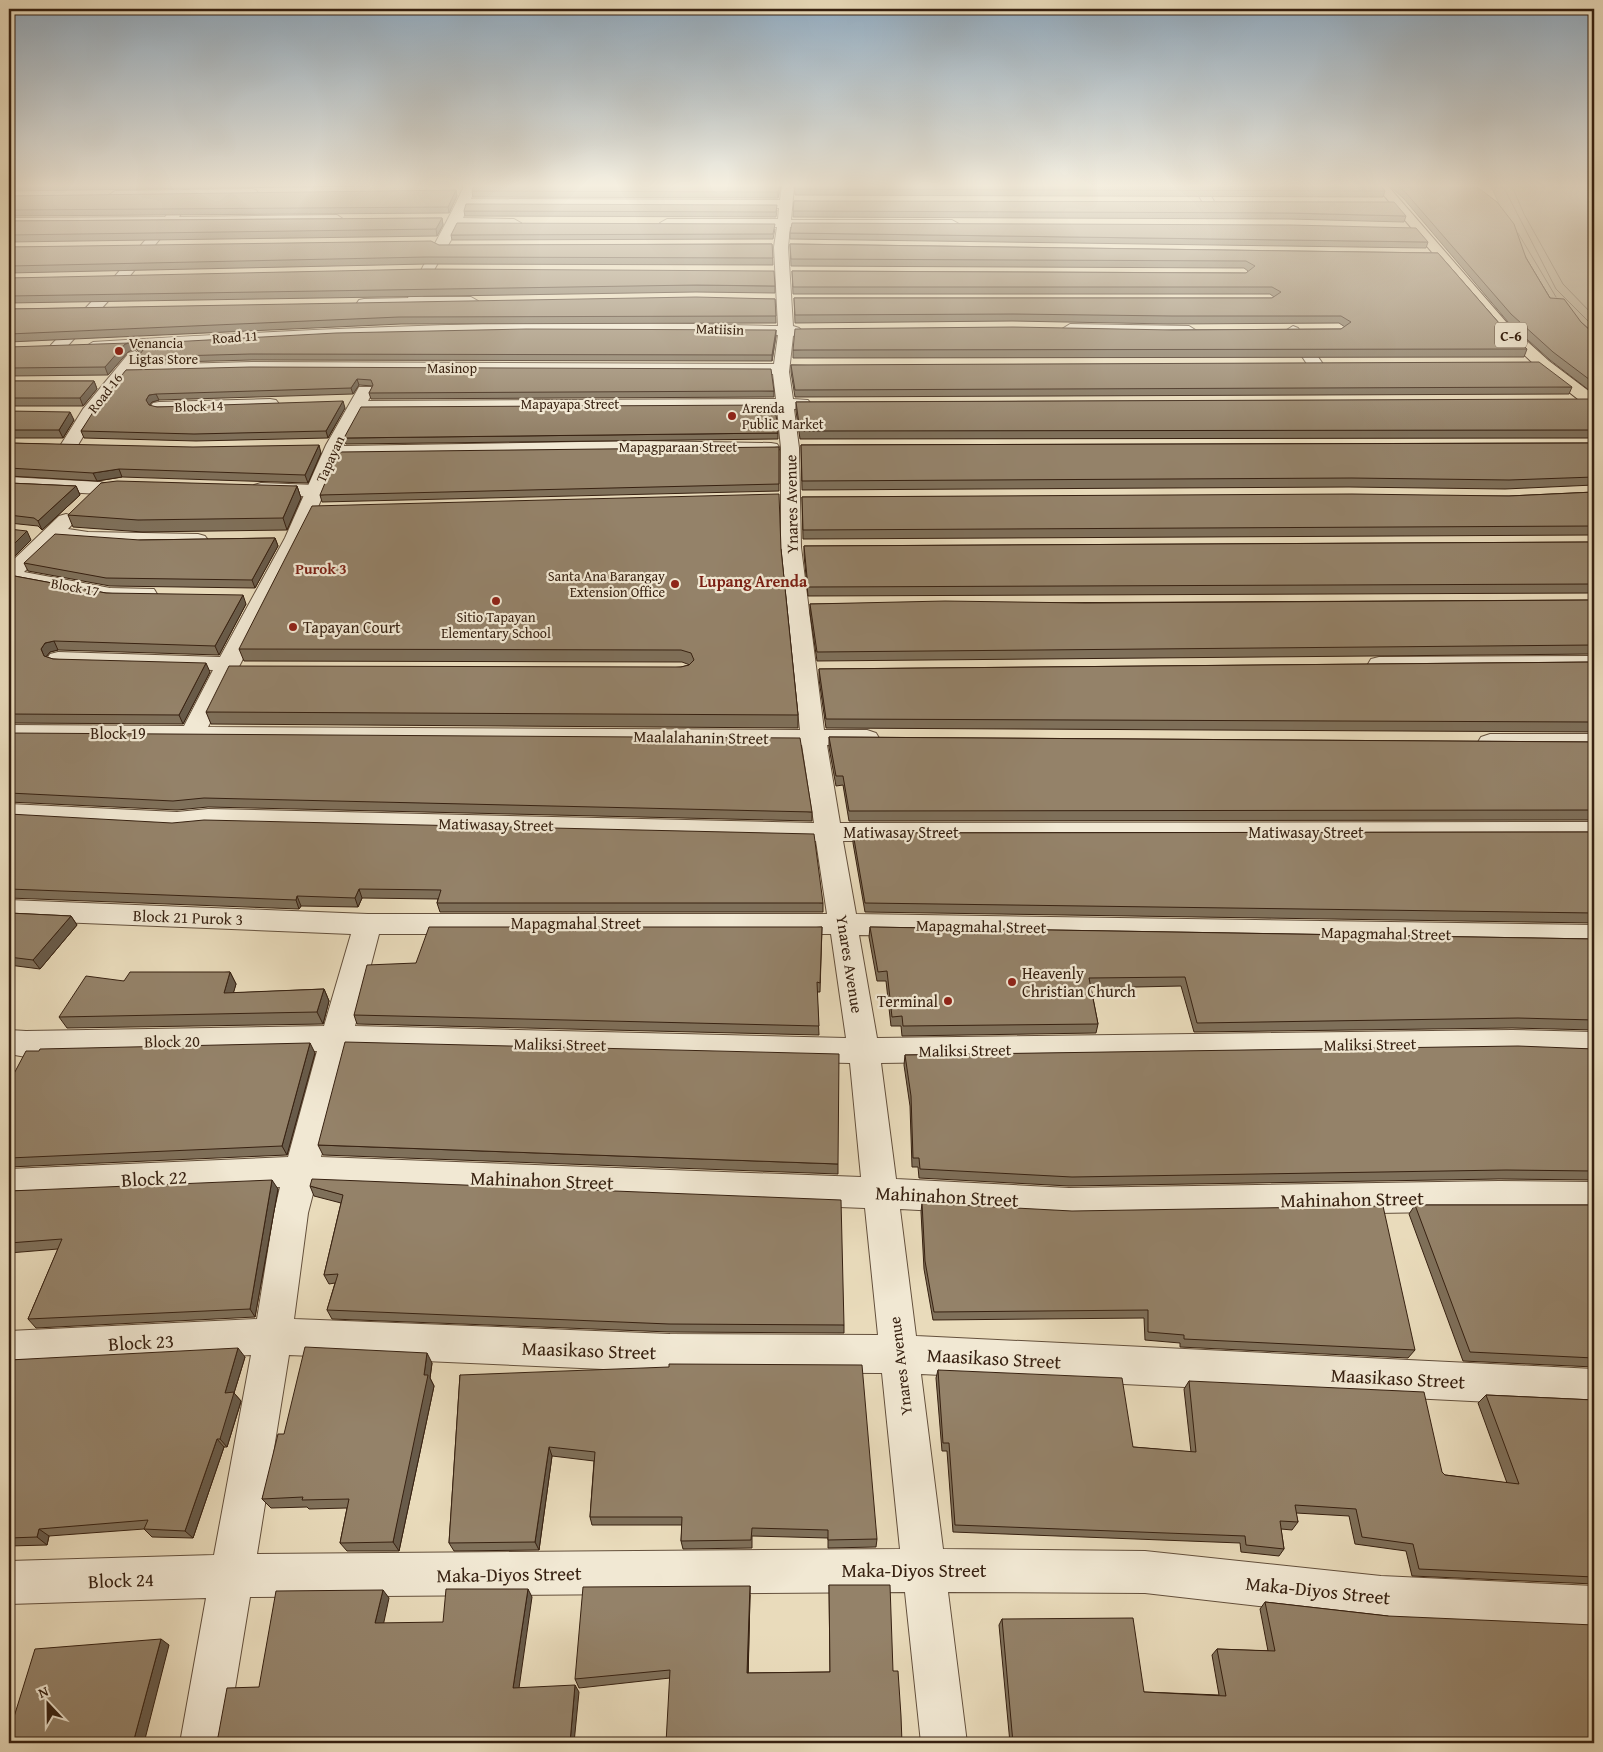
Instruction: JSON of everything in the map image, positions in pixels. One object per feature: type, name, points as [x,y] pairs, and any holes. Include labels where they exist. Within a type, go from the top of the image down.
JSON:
[{"type":"main road","name":"C-6","points":[[1452,268],[1502,326],[1543,364],[1592,402]]},
{"type":"street","points":[[57,348],[94,309],[129,268]]},
{"type":"street","name":"Ynares Avenue","points":[[783,268],[791,300],[786,331],[788,366],[783,404],[800,448],[791,498],[801,547],[814,670],[813,738],[864,1051],[944,1743]]},
{"type":"street","points":[[408,270],[446,270]]},
{"type":"street","name":"Tapayan","points":[[192,734],[234,668],[253,596],[285,538],[308,510],[316,491],[328,448],[379,368],[400,331],[414,302],[426,270]]},
{"type":"street","points":[[103,277],[141,276]]},
{"type":"street","points":[[766,299],[791,300]]},
{"type":"street","points":[[346,303],[482,300]]},
{"type":"street","points":[[75,309],[113,308]]},
{"type":"street","name":"Matiisin","points":[[400,331],[586,327],[813,331]]},
{"type":"street","points":[[1051,328],[1208,331]]},
{"type":"street","points":[[1274,331],[1311,330]]},
{"type":"street","name":"Road 11","points":[[38,348],[146,344],[275,334],[400,331]]},
{"type":"street","points":[[1292,331],[1315,364]]},
{"type":"street","name":"Road 16","points":[[88,446],[60,446],[146,344]]},
{"type":"street","points":[[1295,364],[1333,365]]},
{"type":"street","points":[[1522,364],[1543,364]]},
{"type":"street","name":"Masinop","points":[[95,382],[119,376],[252,366],[379,368],[788,366]]},
{"type":"street","points":[[1561,400],[1592,402]]},
{"type":"street","points":[[339,402],[357,403]]},
{"type":"street","name":"Block 14","points":[[159,407],[289,403]]},
{"type":"street","name":"Mapayapa Street","points":[[357,403],[823,404]]},
{"type":"street","points":[[71,413],[89,413]]},
{"type":"street","name":"Mapagparaan Street","points":[[328,448],[638,446],[800,448]]},
{"type":"street","points":[[9,483],[107,487],[52,533],[9,575]]},
{"type":"street","points":[[239,488],[316,491]]},
{"type":"street","points":[[308,510],[328,509]]},
{"type":"street","points":[[52,533],[88,538],[217,539]]},
{"type":"street","name":"Block 17","points":[[9,575],[110,594],[167,594]]},
{"type":"street","points":[[58,659],[234,668]]},
{"type":"street","points":[[1354,665],[1594,663]]},
{"type":"street","name":"Block 19","points":[[9,733],[227,734]]},
{"type":"street","name":"Maalalahanin Street","points":[[227,734],[893,738]]},
{"type":"street","points":[[1471,742],[1594,742]]},
{"type":"street","name":"Matiwasay Street","points":[[9,813],[177,821],[208,818],[829,832],[1594,830]]},
{"type":"street","name":"Block 21 Purok 3","points":[[9,910],[368,924]]},
{"type":"street","name":"Mapagmahal Street","points":[[368,924],[555,922],[844,924],[1594,936]]},
{"type":"street","points":[[203,1743],[273,1336],[291,1213],[300,1171],[335,1038],[368,924]]},
{"type":"street","name":"Block 20","points":[[9,1042],[26,1044],[335,1038]]},
{"type":"street","name":"Maliksi Street","points":[[335,1038],[864,1051],[1512,1042],[1594,1044]]},
{"type":"street","name":"Block 22","points":[[9,1184],[300,1171]]},
{"type":"street","name":"Mahinahon Street","points":[[300,1171],[880,1192],[1070,1203],[1500,1196],[1594,1197]]},
{"type":"street","name":"Block 23","points":[[9,1349],[273,1336]]},
{"type":"street","name":"Maasikaso Street","points":[[273,1336],[670,1353],[899,1354],[1594,1388]]},
{"type":"street","name":"Maka-Diyos Street","points":[[233,1576],[925,1570],[1145,1572],[1381,1598],[1594,1608]]},
{"type":"street","name":"Block 24","points":[[9,1584],[233,1576]]},
{"type":"water","points":[[1532,268],[1594,268],[1594,343],[1547,296]]},
{"type":"building","points":[[1253,268],[1451,268],[1499,323],[1527,349],[793,350],[795,329],[1013,327],[1172,330],[1341,329],[1351,322],[1341,316],[795,315],[794,298],[1272,298],[1281,292],[1272,287],[793,287],[792,271],[1246,273]]},
{"type":"building","points":[[1471,268],[1532,268],[1550,298],[1564,299],[1581,322],[1594,334],[1594,383],[1553,352],[1511,314]]},
{"type":"building","points":[[426,269],[774,271],[775,286],[696,285],[9,296],[9,278]]},
{"type":"building","points":[[696,297],[775,299],[776,316],[399,317],[9,334],[9,309]]},
{"type":"building","points":[[526,329],[776,330],[772,355],[250,354],[138,357],[143,350],[134,344],[336,333]]},
{"type":"building","points":[[129,343],[125,344],[105,367],[9,368],[9,347]]},
{"type":"building","points":[[1539,362],[1572,387],[795,390],[791,365]]},
{"type":"building","points":[[250,367],[771,369],[774,391],[369,393],[373,385],[371,380],[357,379],[351,388],[156,394],[149,395],[146,400],[149,405],[157,407],[343,401],[326,431],[194,434],[81,431],[95,409],[126,370]]},
{"type":"building","points":[[9,381],[94,381],[80,398],[9,398]]},
{"type":"building","points":[[1594,400],[1594,430],[800,431],[796,402]]},
{"type":"building","points":[[775,405],[778,433],[344,438],[361,407]]},
{"type":"building","points":[[9,411],[70,412],[59,430],[9,430]]},
{"type":"building","points":[[9,443],[193,447],[319,445],[305,475],[119,469],[93,473],[9,468]]},
{"type":"building","points":[[1594,443],[1594,477],[1509,480],[1352,478],[802,481],[801,445]]},
{"type":"building","points":[[779,447],[779,484],[320,495],[338,452]]},
{"type":"building","points":[[117,481],[297,486],[283,518],[138,520],[68,515],[101,483]]},
{"type":"building","points":[[9,483],[76,486],[38,521],[34,518],[9,515]]},
{"type":"building","points":[[1594,492],[1594,526],[803,530],[802,497],[1352,494],[1509,496]]},
{"type":"building","points":[[779,494],[781,549],[798,715],[206,712],[229,666],[681,667],[689,665],[694,660],[691,653],[681,650],[239,649],[312,506]]},
{"type":"building","points":[[9,529],[27,531],[9,549]]},
{"type":"building","points":[[55,534],[140,540],[275,538],[252,580],[106,578],[24,563]]},
{"type":"building","points":[[1594,542],[1594,584],[808,587],[804,546]]},
{"type":"building","points":[[9,575],[106,593],[243,595],[215,646],[54,641],[45,643],[41,649],[44,656],[53,659],[206,663],[179,715],[9,714]]},
{"type":"building","points":[[1594,600],[1594,645],[817,652],[810,604],[945,601],[1085,603]]},
{"type":"building","points":[[1594,662],[1594,722],[826,719],[819,669]]},
{"type":"building","points":[[9,733],[800,738],[812,812],[204,798],[173,801],[9,793]]},
{"type":"building","points":[[829,737],[1594,742],[1594,810],[849,811],[843,776],[836,776]]},
{"type":"building","points":[[9,814],[172,823],[204,820],[814,834],[823,903],[437,903],[441,890],[359,889],[355,898],[297,896],[296,900],[9,889]]},
{"type":"building","points":[[1594,832],[1594,913],[865,903],[853,833]]},
{"type":"building","points":[[9,913],[71,916],[33,960],[9,957]]},
{"type":"building","points":[[429,927],[822,927],[820,983],[817,982],[819,1026],[354,1015],[367,965],[416,963]]},
{"type":"building","points":[[870,927],[1594,939],[1594,1020],[1518,1018],[1197,1023],[1185,977],[1089,978],[1098,1024],[903,1026],[902,1016],[892,1017],[887,971],[878,972]]},
{"type":"building","points":[[130,972],[230,972],[224,993],[324,989],[317,1012],[59,1017],[86,976],[124,981]]},
{"type":"building","points":[[345,1042],[839,1054],[838,1164],[318,1145]]},
{"type":"building","points":[[310,1043],[282,1146],[9,1158],[9,1083],[26,1051],[39,1051],[40,1049]]},
{"type":"building","points":[[1518,1046],[1594,1049],[1594,1171],[1506,1170],[1072,1177],[920,1169],[919,1158],[913,1158],[911,1096],[905,1055]]},
{"type":"building","points":[[312,1179],[841,1200],[844,1325],[669,1324],[327,1310],[338,1274],[324,1275],[343,1195],[310,1186]]},
{"type":"building","points":[[272,1180],[250,1309],[28,1319],[62,1239],[9,1243],[9,1191]]},
{"type":"building","points":[[922,1203],[1072,1211],[1383,1206],[1415,1350],[1184,1339],[1184,1335],[1148,1332],[1148,1310],[934,1312],[925,1261]]},
{"type":"building","points":[[1415,1205],[1594,1205],[1594,1358],[1470,1352]]},
{"type":"building","points":[[305,1347],[427,1353],[424,1375],[428,1375],[393,1542],[340,1543],[349,1499],[302,1500],[303,1497],[262,1499],[278,1434],[284,1434]]},
{"type":"building","points":[[238,1348],[225,1393],[234,1392],[233,1396],[220,1439],[217,1439],[185,1531],[144,1529],[148,1520],[39,1529],[37,1537],[9,1538],[9,1360]]},
{"type":"building","points":[[669,1364],[862,1365],[877,1539],[828,1540],[828,1530],[752,1528],[751,1540],[681,1541],[682,1517],[590,1517],[595,1452],[549,1447],[535,1542],[449,1543],[460,1375],[669,1367]]},
{"type":"building","points":[[938,1370],[1122,1378],[1133,1447],[1196,1452],[1189,1381],[1424,1392],[1442,1472],[1445,1475],[1519,1484],[1486,1395],[1594,1400],[1594,1577],[1419,1569],[1413,1544],[1362,1537],[1356,1509],[1295,1505],[1298,1522],[1280,1521],[1284,1549],[1246,1545],[1245,1536],[955,1525],[949,1443],[943,1443]]},
{"type":"building","points":[[829,1585],[890,1585],[893,1671],[898,1671],[902,1743],[666,1743],[670,1670],[575,1679],[583,1587],[750,1586],[747,1673],[830,1672]]},
{"type":"building","points":[[446,1589],[528,1589],[513,1688],[575,1685],[570,1743],[213,1743],[214,1739],[218,1737],[227,1688],[259,1687],[276,1591],[383,1590],[375,1623],[443,1622]]},
{"type":"building","points":[[1265,1602],[1388,1616],[1594,1625],[1594,1743],[1013,1743],[1002,1619],[1133,1618],[1144,1692],[1226,1696],[1217,1649],[1275,1651]]},
{"type":"building","points":[[161,1639],[133,1743],[9,1743],[9,1733],[35,1649]]},
{"type":"place","name":"Venancia Ligtas Store","points":[[119,351]]},
{"type":"place","name":"Arenda Public Market","points":[[732,416]]},
{"type":"place","name":"Santa Ana Barangay Extension Office","points":[[675,584]]},
{"type":"place","name":"Sitio Tapayan Elementary School","points":[[496,601]]},
{"type":"place","name":"Tapayan Court","points":[[293,627]]},
{"type":"place","name":"Heavenly Christian Church","points":[[1012,982]]},
{"type":"place","name":"Terminal","points":[[948,1001]]},
{"type":"district","name":"Purok 3","points":[[321,568]]},
{"type":"district","name":"Lupang Arenda","points":[[753,581]]}]
